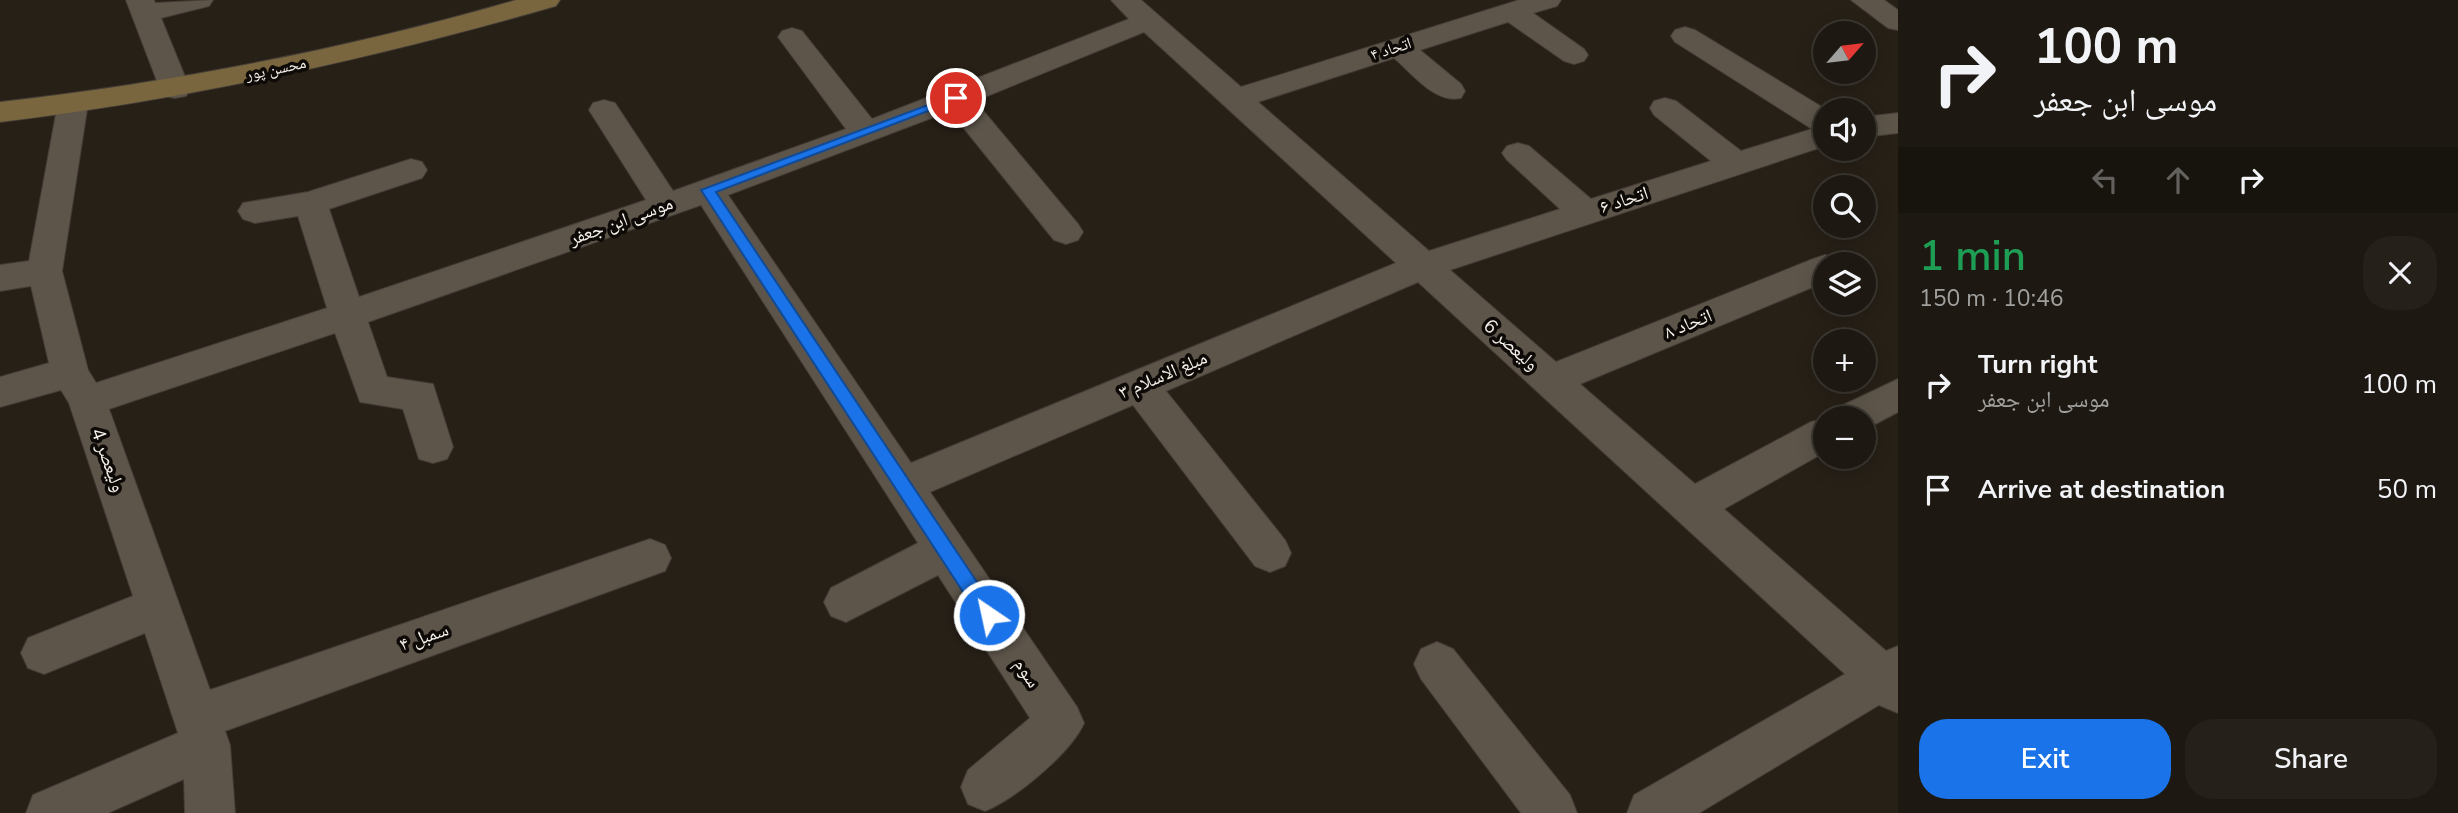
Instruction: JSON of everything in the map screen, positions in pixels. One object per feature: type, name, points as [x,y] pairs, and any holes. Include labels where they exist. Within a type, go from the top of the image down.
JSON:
[{"type":"main road","name":"محسن پور","points":[[0,112],[175,89],[338,56],[546,0]]},
{"type":"street","points":[[175,89],[144,7],[199,0]]},
{"type":"street","name":"اتحاد ۴","points":[[1236,99],[1547,0]]},
{"type":"street","name":"موسی ابن جعفر","points":[[0,392],[79,386],[347,316],[708,190],[956,98],[1136,10]]},
{"type":"street","name":"ولیعصر 6","points":[[1136,10],[1690,506],[1893,679]]},
{"type":"street","points":[[1511,11],[1574,55]]},
{"type":"street","points":[[1685,36],[1813,116]]},
{"type":"street","points":[[792,37],[865,132]]},
{"type":"street","points":[[1399,47],[1450,90]]},
{"type":"street","points":[[956,98],[1066,232]]},
{"type":"street","name":"ولیعصر 4","points":[[73,103],[45,271],[79,386],[160,606],[202,731],[210,813]]},
{"type":"street","points":[[1665,108],[1735,164]]},
{"type":"street","points":[[604,110],[666,205]]},
{"type":"street","points":[[1876,126],[1898,123]]},
{"type":"street","name":"اتحاد ۶","points":[[1423,266],[1813,139]]},
{"type":"street","points":[[1518,153],[1586,213]]},
{"type":"street","points":[[255,211],[310,203],[411,170]]},
{"type":"street","name":"سوم","points":[[708,190],[1060,723],[985,787]]},
{"type":"street","points":[[310,203],[373,391],[419,396],[433,447]]},
{"type":"street","name":"مبلغ الاسلام ۳","points":[[902,485],[1423,266]]},
{"type":"street","points":[[0,278],[45,271]]},
{"type":"street","name":"اتحاد ۸","points":[[1550,380],[1813,273]]},
{"type":"street","points":[[1139,385],[1270,553]]},
{"type":"street","points":[[1876,406],[1898,394]]},
{"type":"street","points":[[1690,506],[1813,439]]},
{"type":"street","points":[[846,602],[946,550]]},
{"type":"street","name":"سمبل ۴","points":[[51,813],[202,731],[650,558]]},
{"type":"street","points":[[44,653],[160,606]]},
{"type":"street","points":[[1437,664],[1552,813]]},
{"type":"street","points":[[1652,813],[1893,679]]},
{"type":"route","points":[[956,98],[708,190],[989,615]]}]
